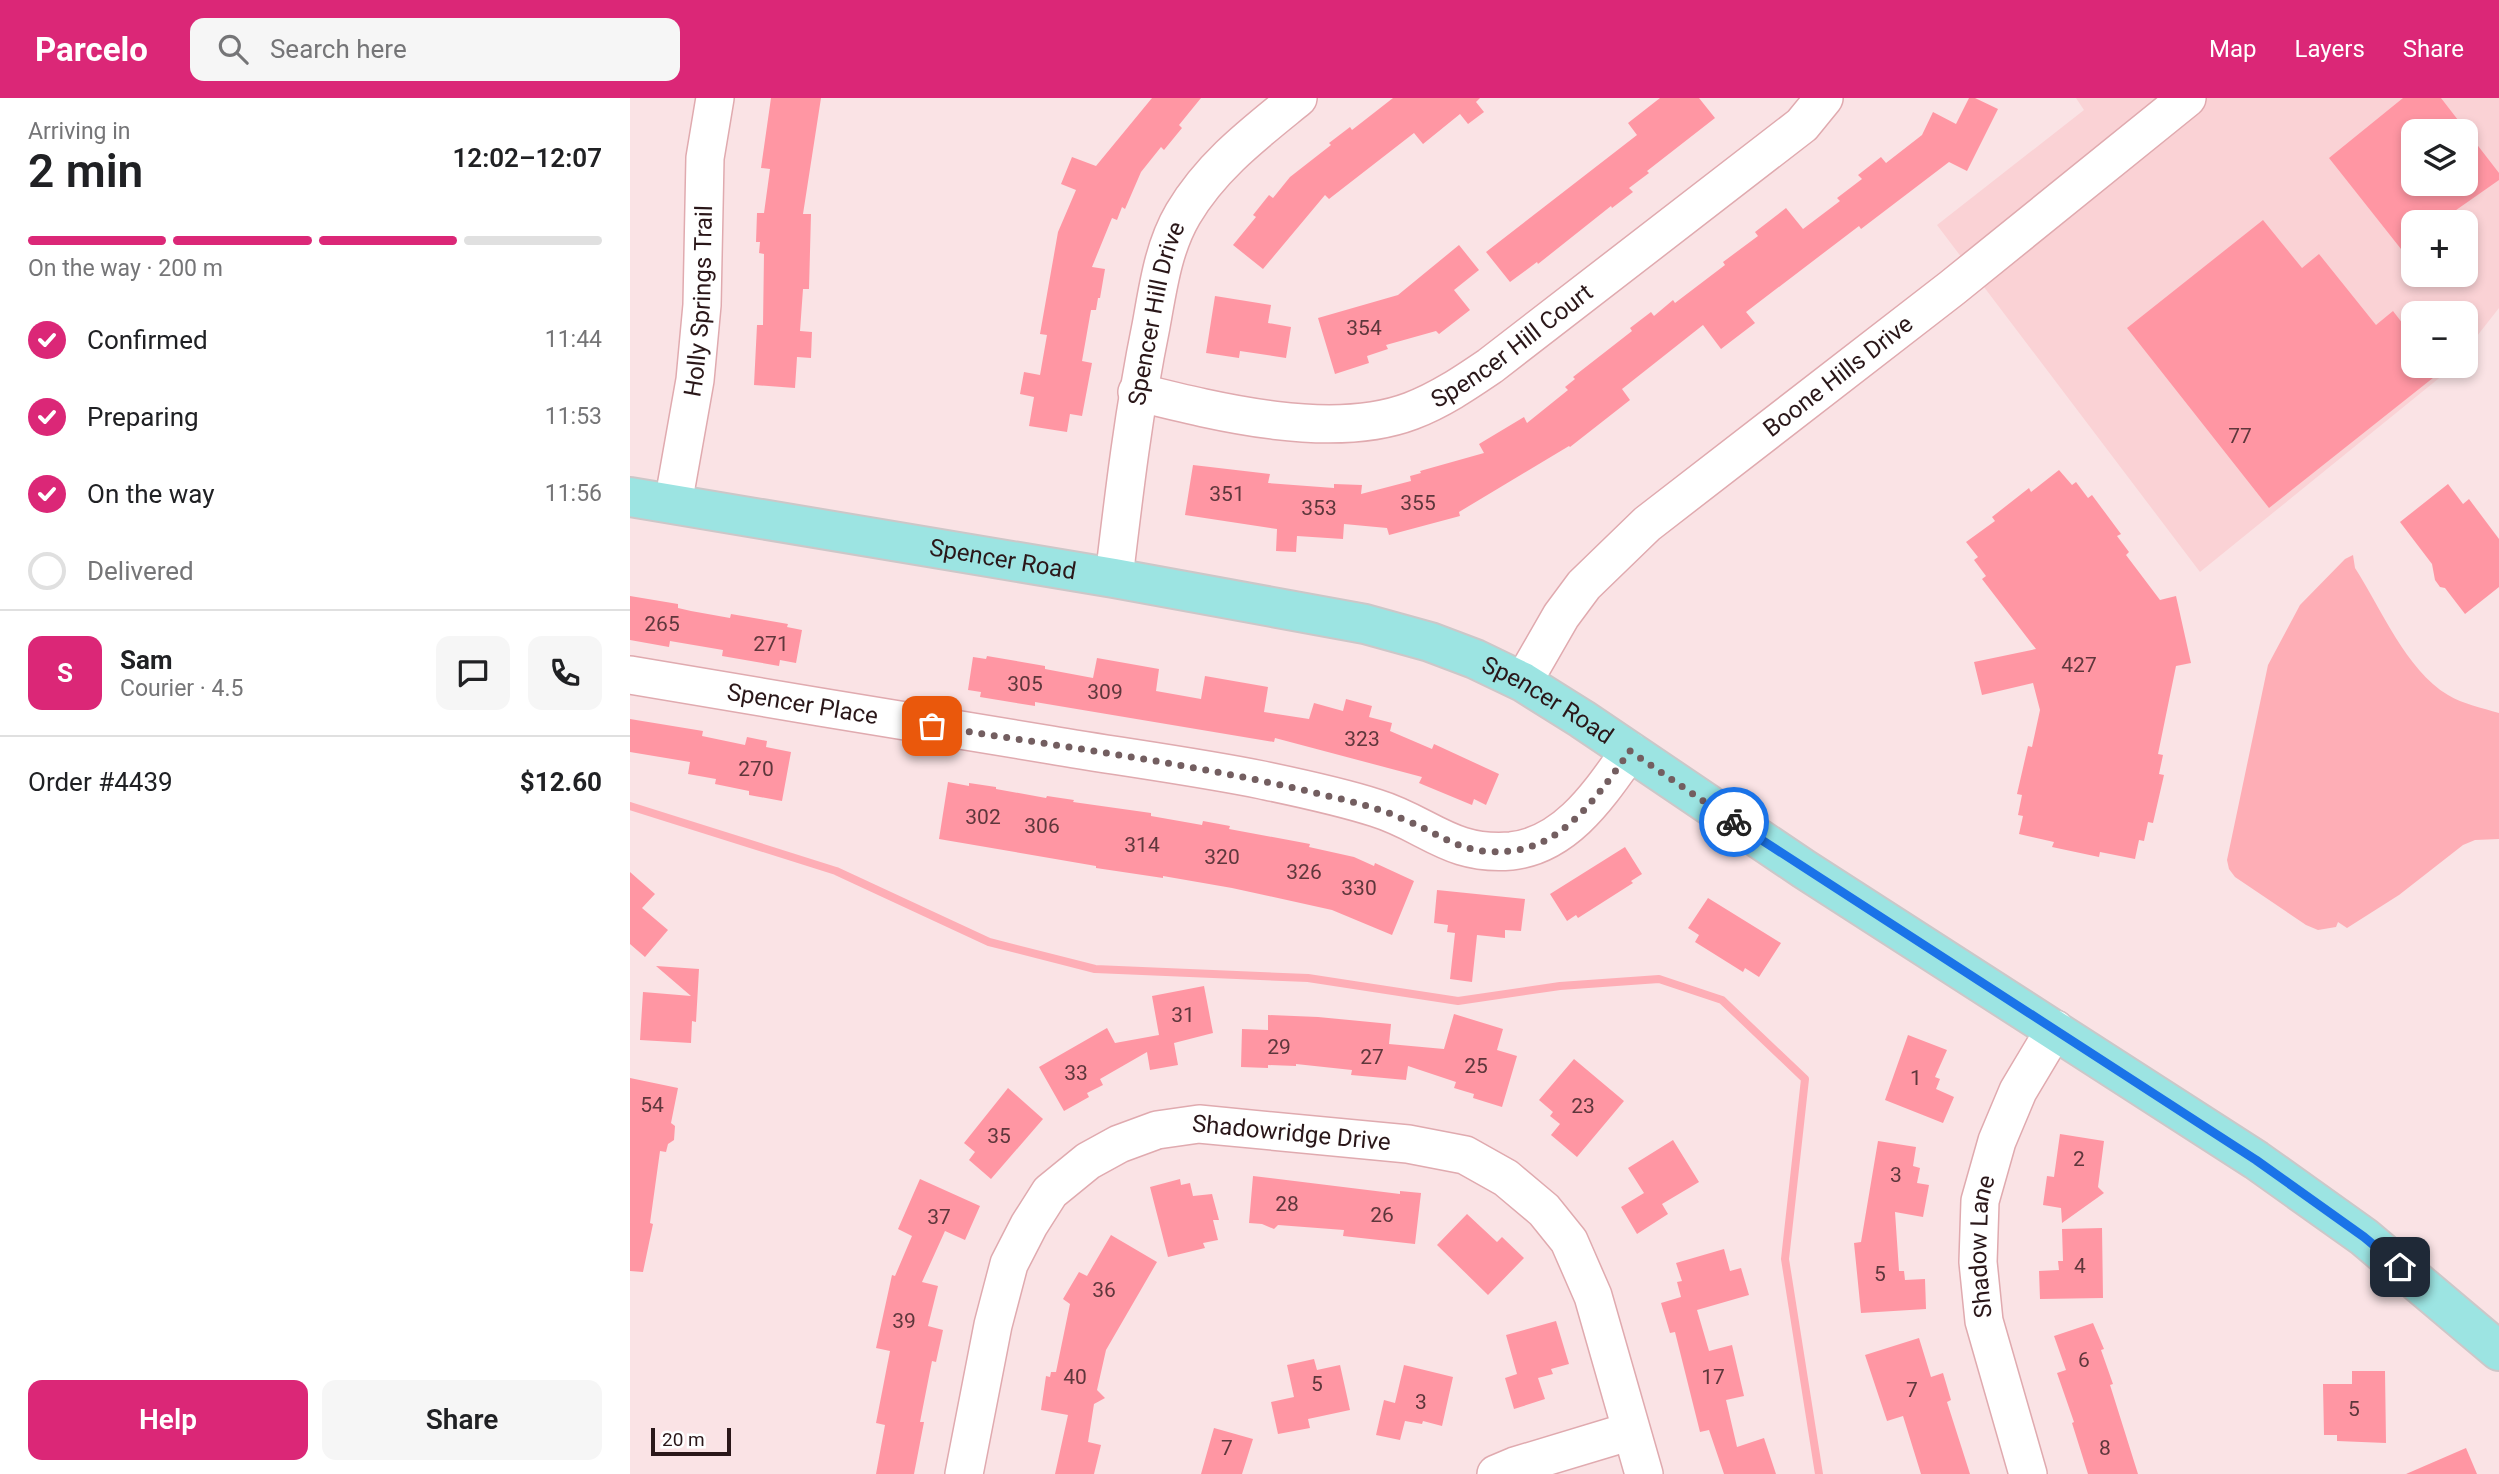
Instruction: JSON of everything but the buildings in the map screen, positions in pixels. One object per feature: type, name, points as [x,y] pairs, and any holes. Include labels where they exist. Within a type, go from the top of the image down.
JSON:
[{"type":"main road","name":"Spencer Road","points":[[630,497],[1114,578],[1364,624],[1430,642],[1524,682],[1804,869],[2308,1195],[2364,1237],[2499,1351]]},
{"type":"street","name":"Holly Springs Trail","points":[[673,504],[695,380],[702,305],[705,158],[715,98]]},
{"type":"street","name":"Spencer Hill Drive","points":[[1114,578],[1137,392],[1164,257],[1182,216],[1212,173],[1245,141],[1298,98]]},
{"type":"street","name":"Spencer Hill Court","points":[[1137,392],[1201,408],[1324,425],[1409,412],[1463,385],[1490,366],[1802,125],[1824,98]]},
{"type":"street","name":"Boone Hills Drive","points":[[1524,682],[1561,616],[1584,585],[1647,524],[1952,288],[2187,98]]},
{"type":"street","name":"Spencer Place","points":[[630,675],[1261,780],[1377,808],[1457,846],[1485,852],[1532,846],[1554,835],[1571,823],[1597,797],[1630,751]]},
{"type":"street","name":"Shadow Lane","points":[[2028,1474],[1984,1321],[1978,1262],[1980,1201],[1997,1141],[2018,1091],[2055,1029]]},
{"type":"street","name":"Shadowridge Drive","points":[[964,1474],[993,1325],[1009,1264],[1029,1224],[1050,1192],[1088,1161],[1119,1144],[1157,1130],[1199,1124],[1408,1144],[1465,1155],[1506,1178],[1544,1210],[1569,1241],[1593,1296],[1644,1474]]},
{"type":"street","points":[[1496,1474],[1631,1431]]},
{"type":"shaded area","points":[[2076,98],[2499,98],[2499,308],[2478,335],[2478,301],[2401,301],[2401,378],[2439,378],[2200,572],[1937,225],[2084,110]]},
{"type":"shaded area","points":[[2353,555],[2355,568],[2419,670],[2448,695],[2499,713],[2499,839],[2475,840],[2463,845],[2399,895],[2347,928],[2338,922],[2336,927],[2318,930],[2306,925],[2235,877],[2227,860],[2268,665],[2300,605],[2345,559]]},
{"type":"waterway","points":[[630,806],[836,871],[989,942],[1095,969],[1308,978],[1458,1001],[1560,986],[1659,979],[1722,1000],[1805,1079],[1785,1259],[1819,1474]]},
{"type":"way so far","points":[[932,726],[1261,780],[1377,808],[1457,846],[1485,852],[1532,846],[1554,835],[1571,823],[1597,797],[1630,751],[1734,822]]},
{"type":"route","points":[[1734,822],[2256,1160],[2308,1195],[2400,1267]]}]
